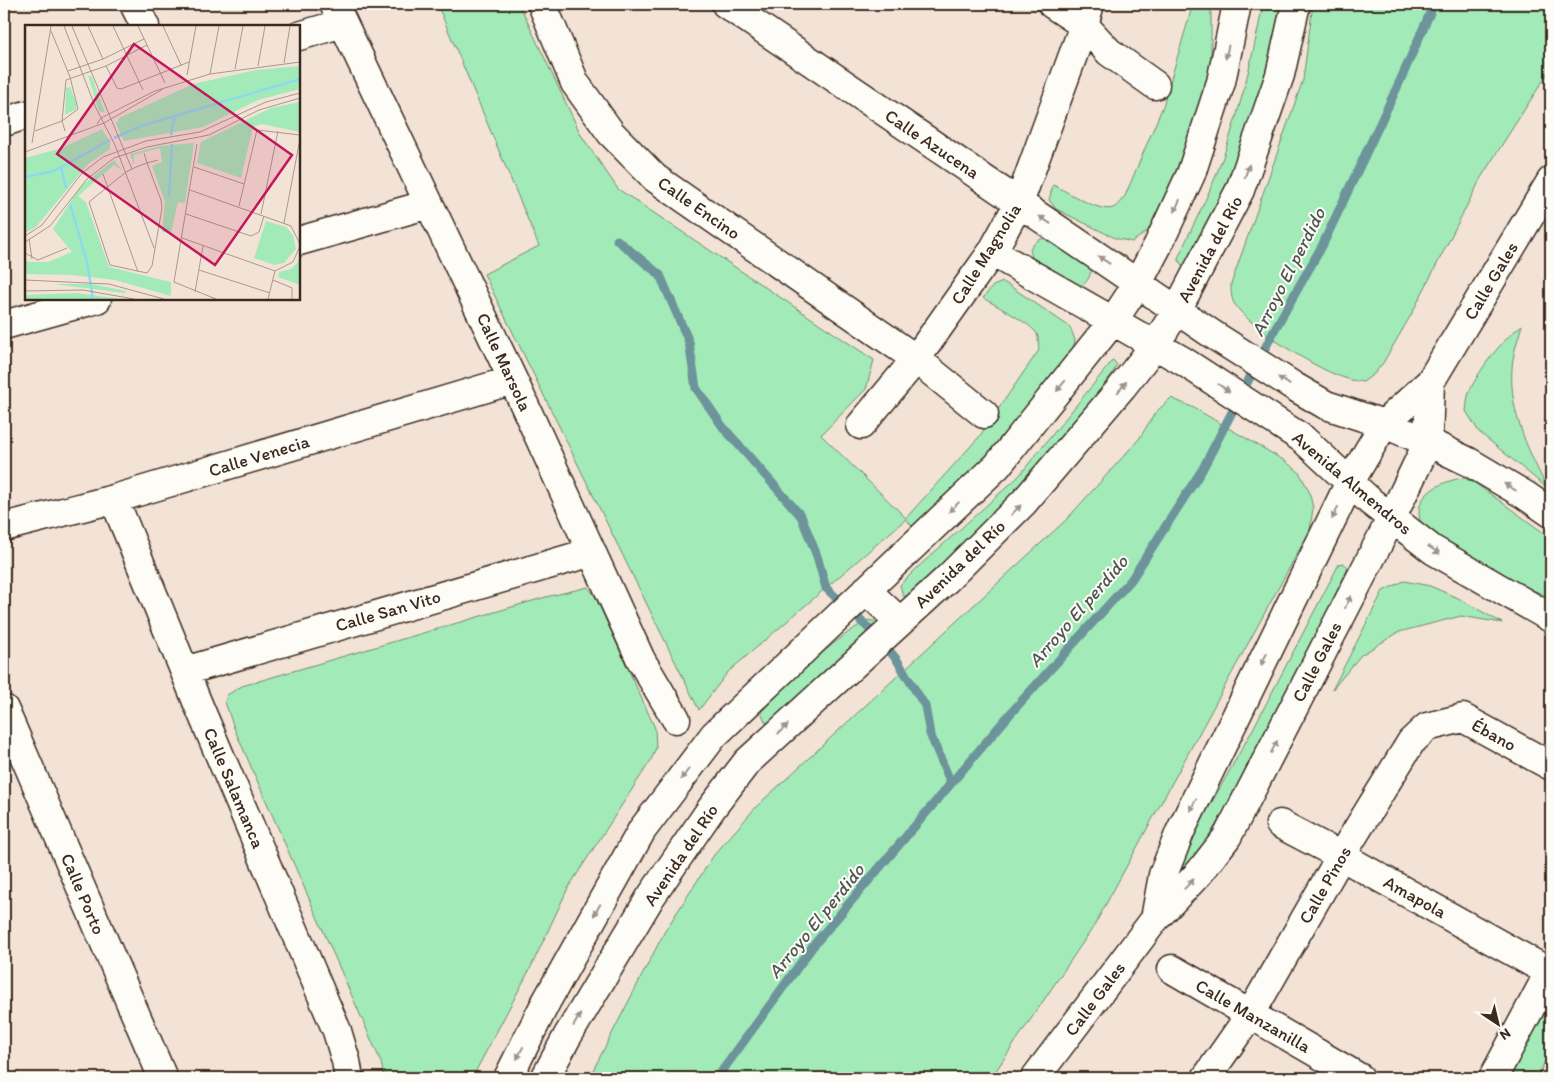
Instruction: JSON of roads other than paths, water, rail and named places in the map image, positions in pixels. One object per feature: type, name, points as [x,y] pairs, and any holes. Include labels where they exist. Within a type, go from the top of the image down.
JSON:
[{"type":"street","points":[[134,4],[144,25]]},
{"type":"street","name":"Calle Encino","points":[[542,4],[575,83],[610,134],[655,178],[916,359],[984,414]]},
{"type":"street","name":"Calle Azucena","points":[[726,4],[1177,310]]},
{"type":"street","points":[[1052,4],[1087,14],[1109,52],[1155,84]]},
{"type":"street","points":[[508,1078],[546,1002],[642,830],[714,735],[997,466],[1112,321],[1138,284],[1191,174],[1220,82],[1237,4]]},
{"type":"street","name":"Avenida del Río","points":[[546,1078],[567,1037],[650,898],[711,809],[747,762],[946,580],[1024,502],[1122,387],[1155,345],[1177,310],[1240,190],[1280,75],[1296,4]]},
{"type":"street","points":[[300,35],[338,14]]},
{"type":"street","name":"Calle Marsola","points":[[338,14],[514,380],[641,660],[676,719]]},
{"type":"street","name":"Calle Magnolia","points":[[861,425],[916,359],[992,252],[1019,203],[1087,14]]},
{"type":"street","points":[[4,122],[25,115]]},
{"type":"street","name":"Calle Gales","points":[[1155,919],[1163,875],[1180,832],[1350,482],[1384,424],[1430,382],[1551,180]]},
{"type":"street","points":[[300,241],[429,204]]},
{"type":"street","points":[[992,252],[1112,321]]},
{"type":"street","points":[[4,325],[93,300]]},
{"type":"street","points":[[1177,310],[1294,387],[1326,405],[1384,424],[1428,442],[1469,462],[1525,495],[1551,513]]},
{"type":"street","name":"Avenida Almendros","points":[[1112,321],[1183,361],[1303,440],[1391,518],[1433,550],[1551,618]]},
{"type":"street","name":"Calle Venecia","points":[[4,527],[114,499],[514,380]]},
{"type":"street","name":"Calle Gales","points":[[1035,1078],[1155,919],[1199,873],[1227,837],[1428,442],[1430,382]]},
{"type":"street","name":"Calle Salamanca","points":[[114,499],[337,1031],[349,1078]]},
{"type":"street","name":"Calle San Vito","points":[[185,671],[592,552]]},
{"type":"street","points":[[866,590],[899,621]]},
{"type":"street","name":"Calle Porto","points":[[4,709],[163,1078]]},
{"type":"street","name":"Ébano","points":[[1463,718],[1551,766]]},
{"type":"street","name":"Calle Pinos","points":[[1206,1078],[1250,1015],[1341,856],[1411,742],[1427,727],[1463,718]]},
{"type":"street","points":[[714,735],[747,762]]},
{"type":"street","name":"Amapola","points":[[1280,824],[1551,971]]},
{"type":"street","name":"Calle Manzanilla","points":[[1172,969],[1360,1078]]},
{"type":"street","points":[[1492,1078],[1551,971]]},
{"type":"waterway","name":"Arroyo El perdido","points":[[717,1078],[813,946],[1010,714],[1131,580],[1202,470],[1276,327],[1322,246],[1434,4]]},
{"type":"waterway","points":[[617,240],[660,275],[689,342],[696,388],[723,427],[801,516],[817,556],[826,588],[880,639],[897,660],[925,706],[930,734],[951,783]]}]
